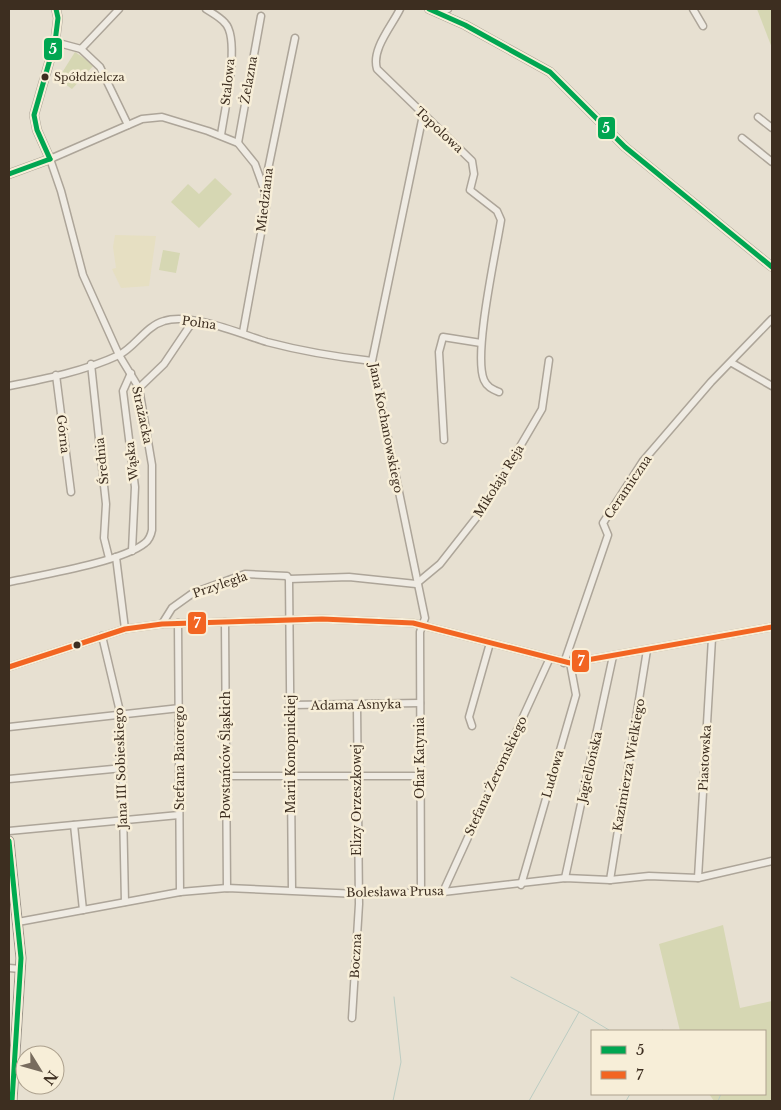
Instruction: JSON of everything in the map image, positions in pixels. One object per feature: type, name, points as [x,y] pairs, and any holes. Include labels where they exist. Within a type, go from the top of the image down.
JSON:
[{"type":"main road","points":[[9,841],[21,969],[12,1101]]},
{"type":"street","points":[[50,159],[37,130],[34,115],[55,42],[58,18],[56,9]]},
{"type":"street","points":[[81,49],[119,9]]},
{"type":"street","name":"Stalowa","points":[[206,9],[226,23],[229,36],[232,66],[220,136]]},
{"type":"street","name":"Topolowa","points":[[400,9],[378,50],[376,65],[379,72],[472,161],[474,174],[470,190],[497,210],[501,220],[481,343],[484,378],[490,388],[499,392]]},
{"type":"street","points":[[433,10],[448,9]]},
{"type":"street","points":[[693,9],[703,26]]},
{"type":"street","points":[[433,10],[465,25],[555,76],[619,142],[772,267]]},
{"type":"street","name":"Żelazna","points":[[238,143],[260,16]]},
{"type":"street","name":"Miedziana","points":[[243,332],[266,206],[264,189],[295,38]]},
{"type":"street","points":[[55,42],[81,49],[100,67],[128,124]]},
{"type":"street","name":"Jana Kochanowskiego","points":[[423,115],[372,361],[416,584],[425,618],[423,624]]},
{"type":"street","points":[[9,174],[50,159],[128,124],[147,117],[157,117],[238,143],[255,164],[264,189]]},
{"type":"street","points":[[758,117],[772,128]]},
{"type":"street","points":[[742,138],[772,162]]},
{"type":"street","name":"Strażacka","points":[[9,582],[132,551],[147,541],[152,530],[152,465],[139,388],[119,355],[78,262],[66,208],[50,159]]},
{"type":"street","name":"Ceramiczna","points":[[567,663],[608,535],[603,522],[643,461],[711,382],[732,363],[772,318]]},
{"type":"street","name":"Polna","points":[[9,386],[56,376],[119,355],[163,321],[193,321],[243,332],[267,342],[336,357],[372,361]]},
{"type":"street","points":[[139,388],[164,364],[193,321]]},
{"type":"street","points":[[444,440],[440,352],[443,336],[481,343]]},
{"type":"street","name":"Mikołaja Reja","points":[[416,584],[440,564],[484,508],[542,409],[550,360]]},
{"type":"street","points":[[732,363],[772,386]]},
{"type":"street","name":"Średnia","points":[[91,364],[106,504],[104,538],[113,557],[124,629]]},
{"type":"street","name":"Wąska","points":[[131,373],[123,391],[135,487],[132,551]]},
{"type":"street","name":"Górna","points":[[56,376],[71,492]]},
{"type":"street","name":"Przyległa","points":[[162,624],[172,608],[193,593],[245,574],[287,576],[289,579],[349,577],[416,584]]},
{"type":"street","points":[[289,579],[290,619]]},
{"type":"street","points":[[9,668],[124,629],[178,623],[290,619],[358,619],[423,624],[548,660],[567,663],[772,627]]},
{"type":"street","name":"Marii Konopnickiej","points":[[290,619],[292,890]]},
{"type":"street","name":"Powstańców Śląskich","points":[[225,622],[226,888]]},
{"type":"street","name":"Stefana Batorego","points":[[178,623],[180,892]]},
{"type":"street","name":"Ofiar Katynia","points":[[421,892],[420,632],[423,624]]},
{"type":"street","name":"Jana III Sobieskiego","points":[[102,636],[121,716],[125,902]]},
{"type":"street","name":"Piastowska","points":[[698,878],[712,638]]},
{"type":"street","points":[[472,726],[470,717],[490,643]]},
{"type":"street","name":"Kazimierza Wielkiego","points":[[610,880],[647,650]]},
{"type":"street","name":"Jagiellońska","points":[[566,878],[613,656]]},
{"type":"street","name":"Stefana Żeromskiego","points":[[443,892],[548,660]]},
{"type":"street","name":"Ludowa","points":[[521,885],[576,695],[567,663]]},
{"type":"street","name":"Adama Asnyka","points":[[291,705],[357,706],[420,703]]},
{"type":"street","name":"Elizy Orzeszkowej","points":[[357,706],[358,894]]},
{"type":"street","points":[[9,727],[180,708]]},
{"type":"street","points":[[9,779],[123,768]]},
{"type":"street","points":[[226,776],[291,778],[420,776]]},
{"type":"street","points":[[9,831],[179,815]]},
{"type":"street","points":[[74,824],[84,910]]},
{"type":"street","name":"Bolesława Prusa","points":[[18,922],[180,892],[226,888],[358,894],[443,892],[521,885],[566,878],[610,880],[649,876],[698,878],[772,861]]},
{"type":"street","name":"Boczna","points":[[352,1018],[358,894]]},
{"type":"street","points":[[9,968],[21,969]]},
{"type":"shaded area","points":[[115,235],[156,236],[149,286],[121,288],[112,269],[116,268],[113,247]]},
{"type":"green space","points":[[757,9],[772,9],[772,48]]},
{"type":"green space","points":[[75,52],[94,65],[72,89],[58,79]]},
{"type":"green space","points":[[215,178],[232,194],[199,228],[171,202],[188,184],[199,194]]},
{"type":"green space","points":[[163,250],[180,253],[176,273],[159,270]]},
{"type":"green space","points":[[723,925],[740,1008],[772,1001],[772,1101],[714,1101],[710,1095],[766,1095],[766,1030],[680,1030],[659,944]]},
{"type":"waterway","points":[[511,977],[579,1012]]},
{"type":"waterway","points":[[393,1101],[401,1062],[394,997]]},
{"type":"waterway","points":[[529,1101],[579,1012],[609,1030]]},
{"type":"waterway","points":[[626,1101],[629,1095]]},
{"type":"waterway","points":[[718,1101],[721,1095]]},
{"type":"transit line","name":"5","points":[[50,159],[37,130],[34,115],[55,42],[58,18],[56,9]]},
{"type":"transit line","name":"5","points":[[429,9],[465,25],[550,72],[625,147],[772,267]]},
{"type":"transit line","name":"5","points":[[9,174],[50,159]]},
{"type":"transit line","name":"7","points":[[9,667],[125,629],[162,624],[322,619],[413,623],[570,663],[772,627]]},
{"type":"transit line","points":[[9,841],[21,958],[12,1101]]},
{"type":"place","name":"Spółdzielcza","points":[[45,77]]}]
